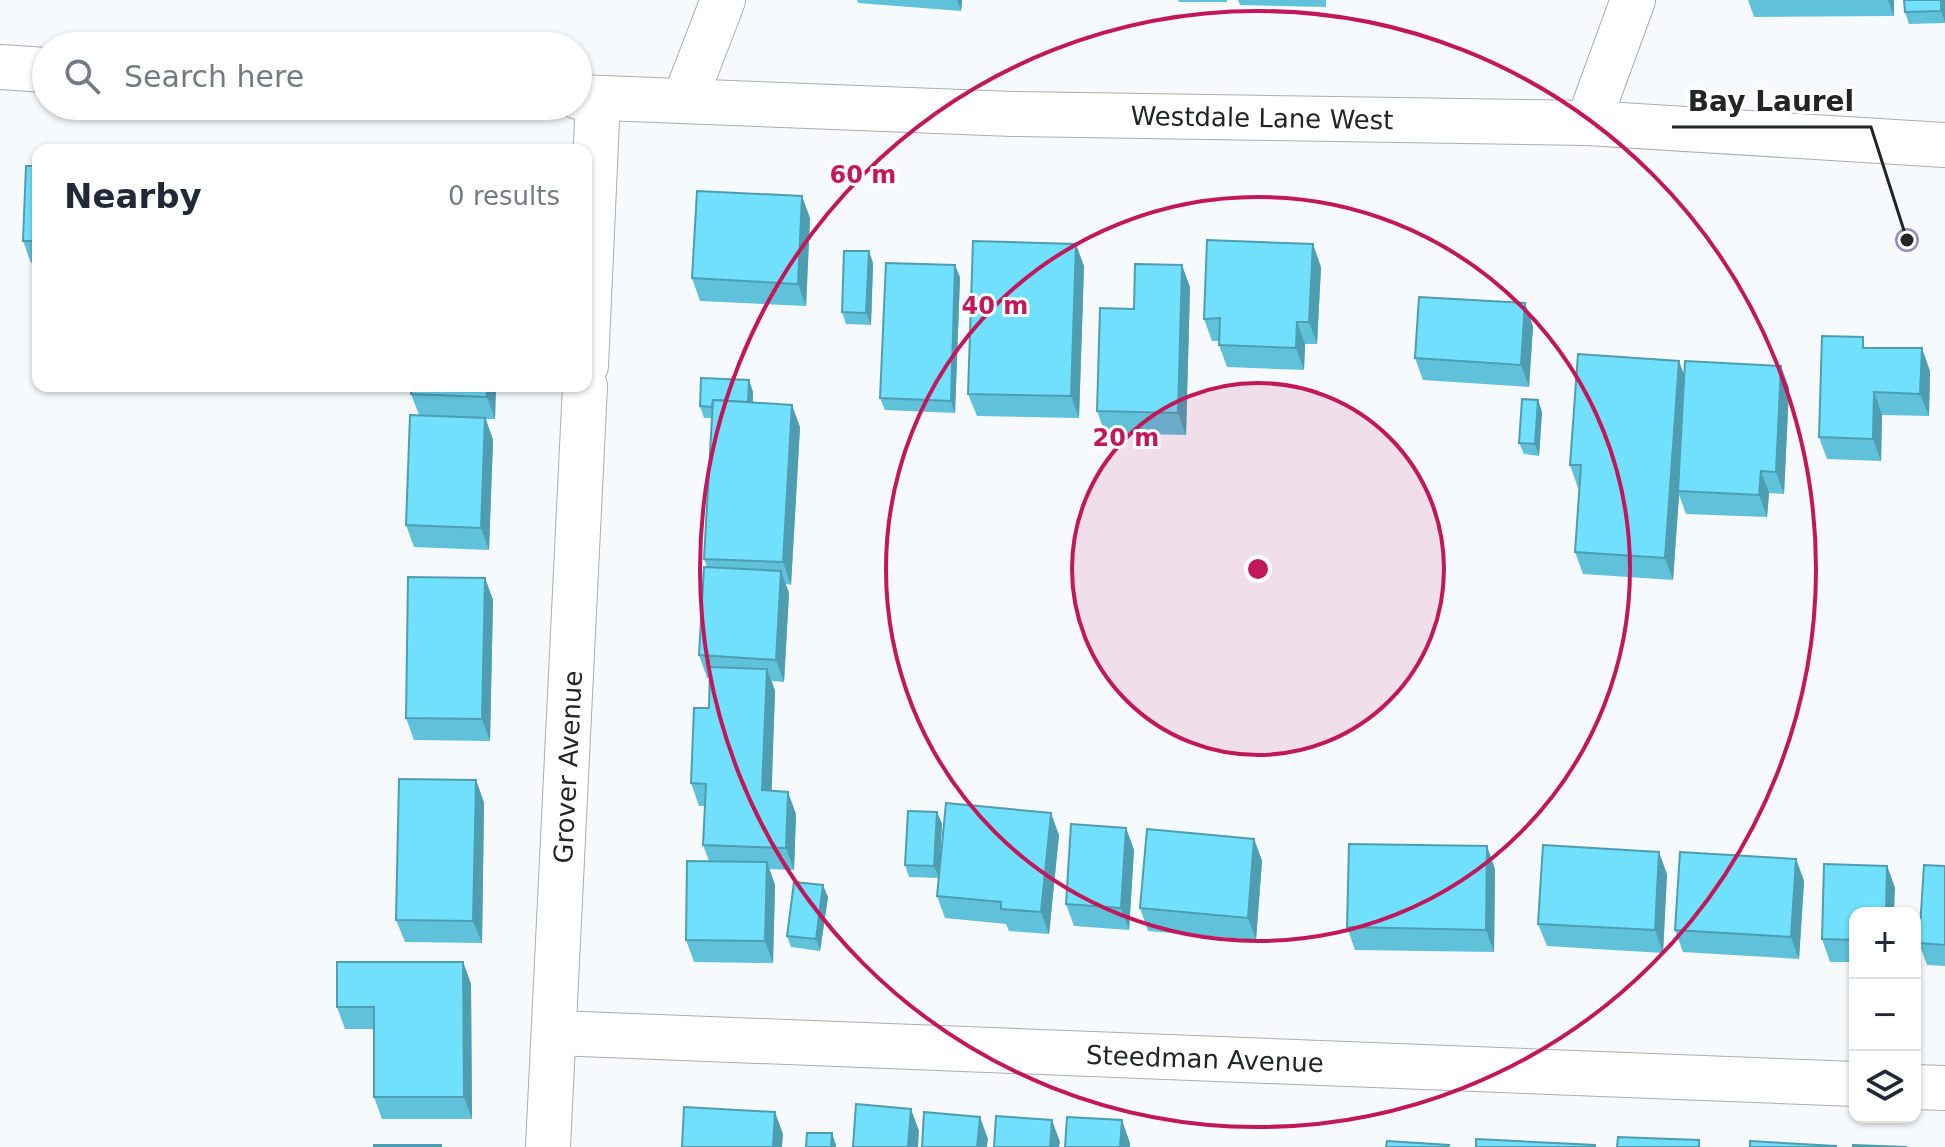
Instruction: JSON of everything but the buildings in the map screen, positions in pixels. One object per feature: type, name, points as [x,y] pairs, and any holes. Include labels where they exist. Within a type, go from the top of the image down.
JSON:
[{"type":"street","points":[[685,99],[723,0]]},
{"type":"street","points":[[1588,123],[1633,0]]},
{"type":"street","points":[[0,67],[32,69]]},
{"type":"street","name":"Westdale Lane West","points":[[592,98],[685,99],[1013,114],[1588,123],[1945,145]]},
{"type":"street","points":[[588,120],[588,144]]},
{"type":"street","name":"Grover Avenue","points":[[548,1147],[556,1033],[585,392]]},
{"type":"street","name":"Steedman Avenue","points":[[556,1033],[1849,1084]]},
{"type":"street","points":[[1921,1087],[1945,1088]]},
{"type":"place","name":"Bay Laurel","points":[[1907,240]]}]
